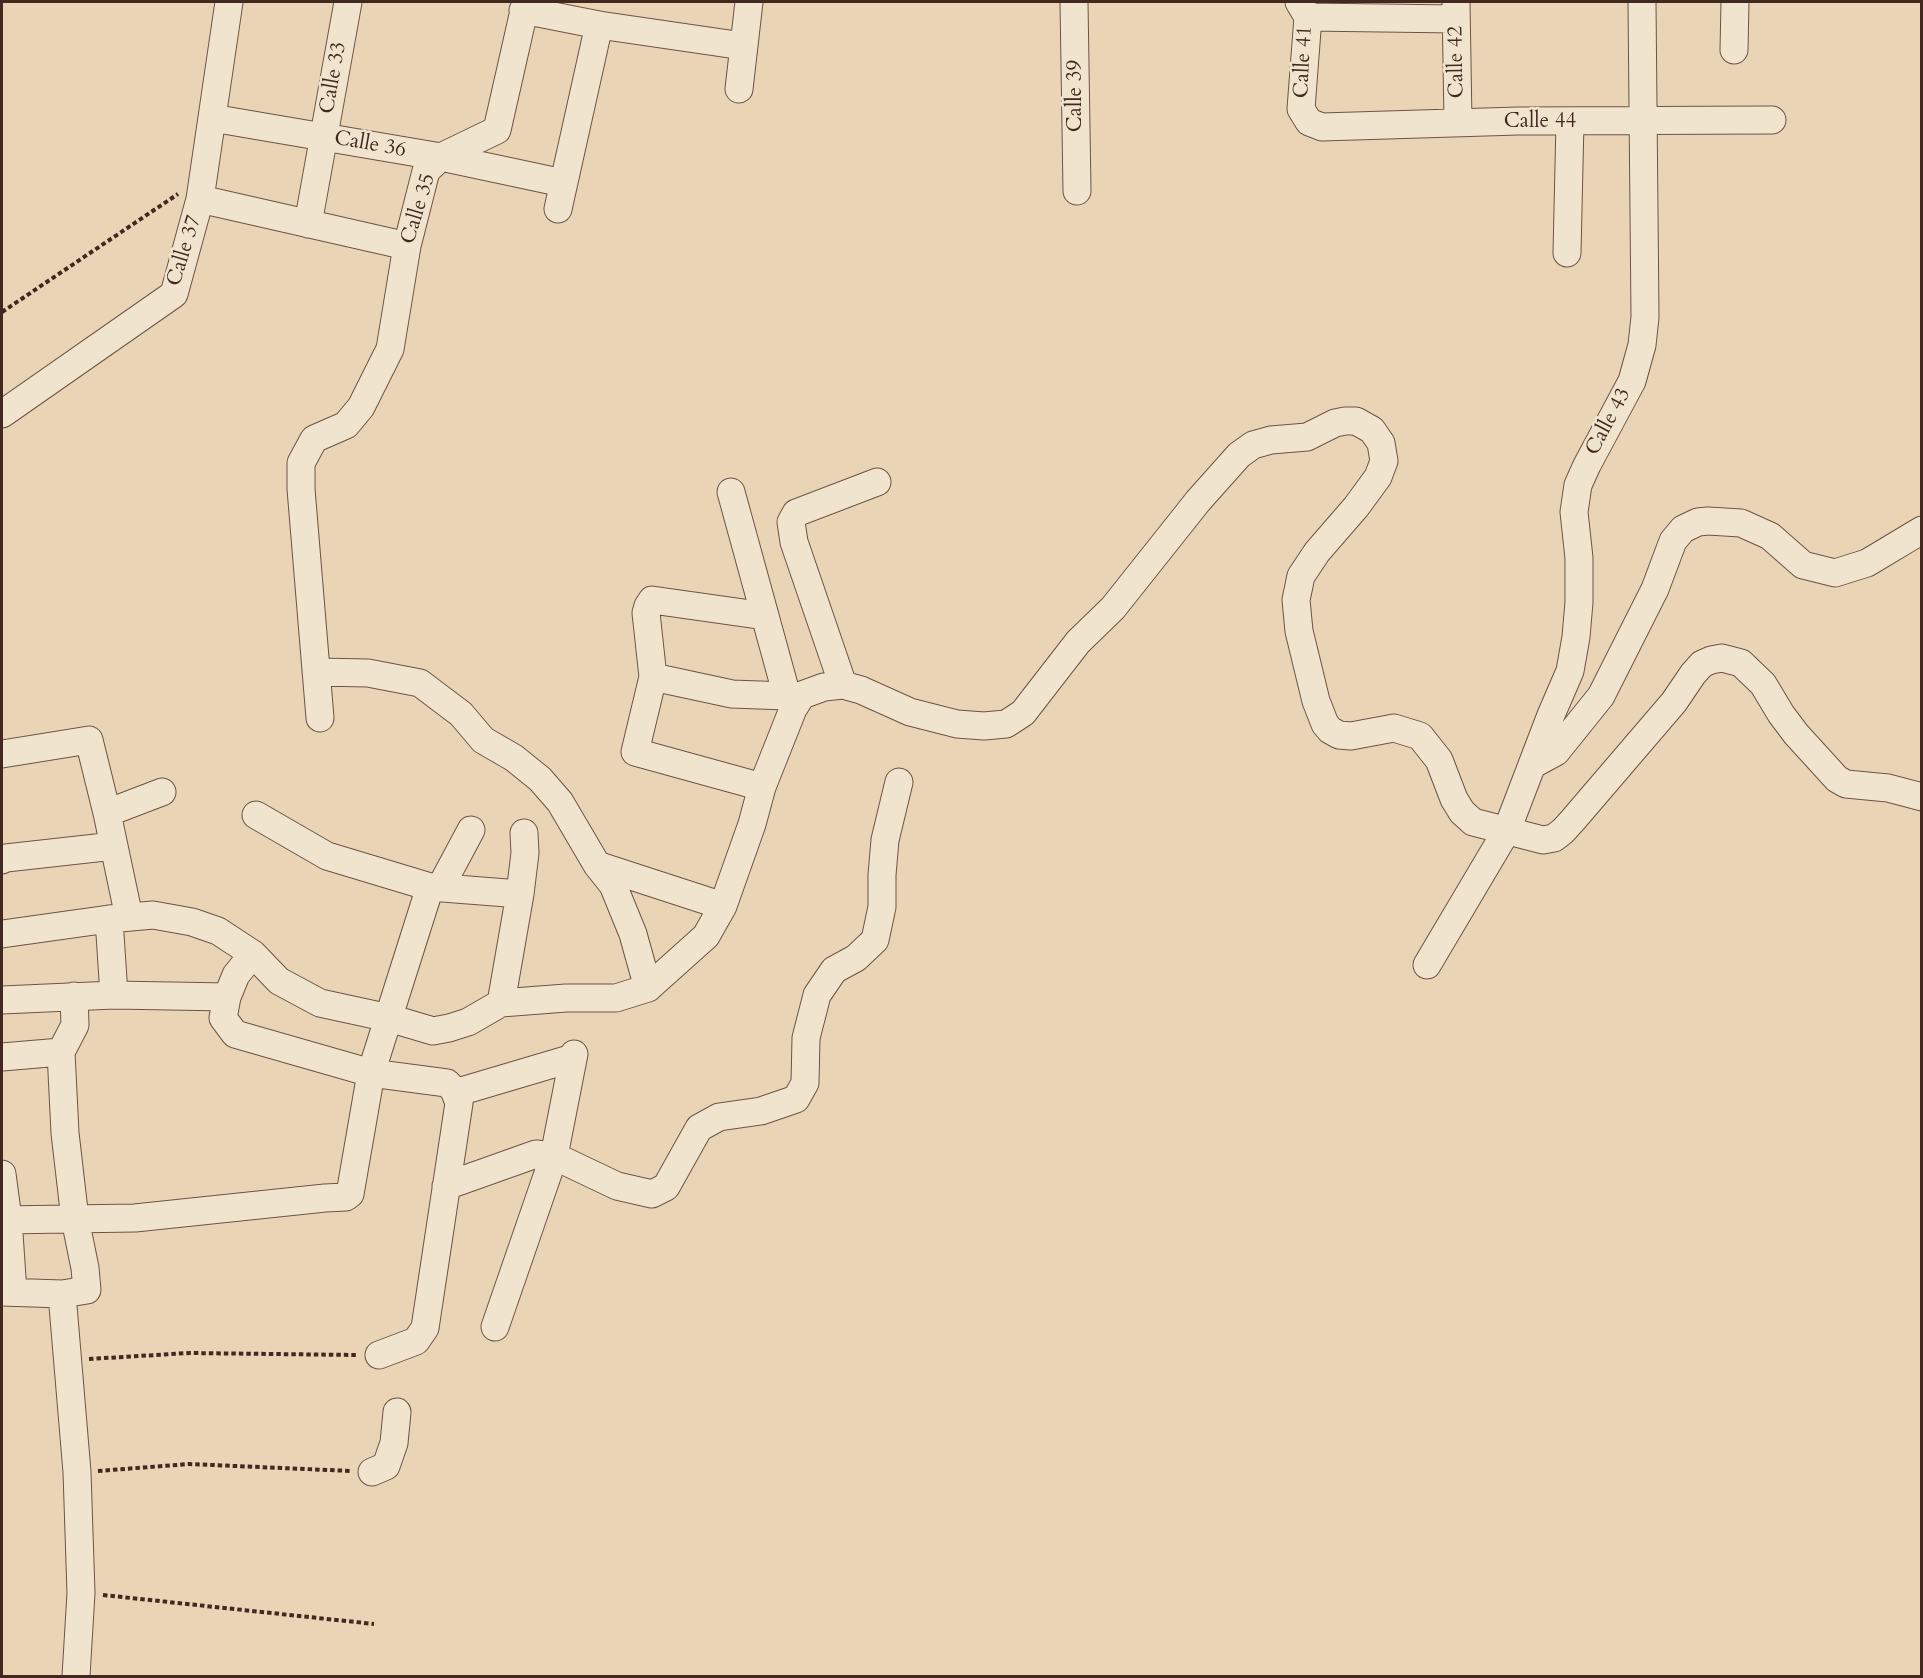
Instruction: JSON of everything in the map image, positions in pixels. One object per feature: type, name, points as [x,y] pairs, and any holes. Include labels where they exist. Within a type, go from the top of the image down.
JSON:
[{"type":"street","name":"Calle 37","points":[[2,414],[174,294],[201,189],[229,2]]},
{"type":"street","name":"Calle 33","points":[[308,225],[348,2]]},
{"type":"street","points":[[739,89],[749,2]]},
{"type":"street","name":"Calle 39","points":[[1074,2],[1077,191]]},
{"type":"street","name":"Calle 43","points":[[1426,965],[1507,830],[1570,671],[1579,602],[1579,558],[1574,512],[1578,485],[1632,381],[1642,345],[1645,317],[1642,2]]},
{"type":"street","points":[[1734,50],[1735,2]]},
{"type":"street","points":[[524,6],[572,11],[599,25],[743,46]]},
{"type":"street","name":"Calle 35","points":[[320,718],[301,489],[301,464],[314,439],[346,425],[361,407],[390,349],[407,246],[426,171],[441,157],[497,130],[524,6]]},
{"type":"street","points":[[1303,9],[1456,10]]},
{"type":"street","name":"Calle 41","points":[[1303,9],[1301,109],[1309,122]]},
{"type":"street","name":"Calle 42","points":[[1456,10],[1458,122]]},
{"type":"street","name":"Calle 36","points":[[212,118],[441,157],[561,196],[599,25]]},
{"type":"street","name":"Calle 44","points":[[1309,122],[1322,127],[1458,122],[1772,120]]},
{"type":"street","points":[[1567,253],[1570,122]]},
{"type":"street","points":[[201,189],[308,225],[407,246]]},
{"type":"street","points":[[653,677],[732,694],[790,703],[802,695],[824,687],[843,685],[861,690],[910,712],[957,724],[1006,724],[1023,713],[1078,642],[1113,608],[1198,501],[1239,455],[1253,445],[1271,440],[1306,437],[1335,423],[1356,422],[1372,430],[1381,443],[1384,461],[1378,477],[1356,507],[1317,552],[1302,576],[1296,600],[1299,631],[1316,701],[1325,724],[1330,730],[1339,735],[1351,736],[1394,728],[1420,736],[1439,760],[1454,799],[1462,812],[1473,822],[1543,840],[1554,838],[1563,831],[1674,702],[1702,664],[1722,658],[1741,663],[1759,680],[1796,734],[1837,779],[1846,783],[1888,788],[1922,797]]},
{"type":"street","points":[[843,685],[794,542],[791,522],[796,513],[877,482]]},
{"type":"street","points":[[2,934],[153,915],[192,922],[218,931],[253,954],[279,981],[320,1003],[389,1018],[433,1031],[468,1022],[501,1003],[566,998],[616,998],[648,988],[706,936],[723,906],[752,824],[790,703],[731,492]]},
{"type":"street","points":[[1532,765],[1556,752],[1602,696],[1655,589],[1672,541],[1683,529],[1698,522],[1708,521],[1741,524],[1770,536],[1803,565],[1835,573],[1868,563],[1922,530]]},
{"type":"street","points":[[762,787],[635,752],[653,677],[646,613],[652,600],[765,616]]},
{"type":"street","points":[[317,672],[368,673],[420,683],[461,714],[483,740],[514,758],[540,779],[560,802],[597,865],[613,885],[633,934],[648,988]]},
{"type":"street","points":[[2,754],[89,740],[114,846],[119,918],[114,995]]},
{"type":"street","points":[[446,1185],[536,1154],[554,1156],[617,1186],[652,1194],[666,1187],[699,1128],[719,1117],[761,1111],[796,1099],[805,1083],[806,1038],[817,995],[834,970],[856,958],[875,940],[882,907],[885,840],[899,782]]},
{"type":"street","points":[[107,813],[162,792]]},
{"type":"street","points":[[256,815],[327,856],[435,887],[520,894]]},
{"type":"street","points":[[5,1220],[135,1218],[346,1197],[350,1194],[371,1073],[389,1018],[435,887],[471,830]]},
{"type":"street","points":[[501,1003],[520,894],[525,853],[524,833]]},
{"type":"street","points":[[2,860],[114,846]]},
{"type":"street","points":[[597,865],[723,906]]},
{"type":"street","points":[[253,954],[236,975],[227,997],[223,1018],[235,1034],[371,1073],[447,1083],[459,1103],[425,1328],[416,1341],[379,1355]]},
{"type":"street","points":[[2,1000],[114,995],[227,997]]},
{"type":"street","points":[[2,1174],[7,1292],[62,1294],[87,1290],[86,1269],[75,1219],[65,1133],[61,1052],[75,1025],[74,996]]},
{"type":"street","points":[[2,1057],[61,1052]]},
{"type":"street","points":[[455,1093],[573,1056],[554,1156],[495,1327]]},
{"type":"street","points":[[62,1294],[77,1472],[81,1593],[76,1677]]},
{"type":"street","points":[[372,1472],[386,1466],[394,1443],[397,1413]]},
{"type":"path","points":[[2,312],[201,189]]},
{"type":"path","points":[[67,1360],[189,1353],[379,1355]]},
{"type":"path","points":[[77,1472],[189,1464],[372,1472]]},
{"type":"path","points":[[81,1593],[374,1624]]}]
